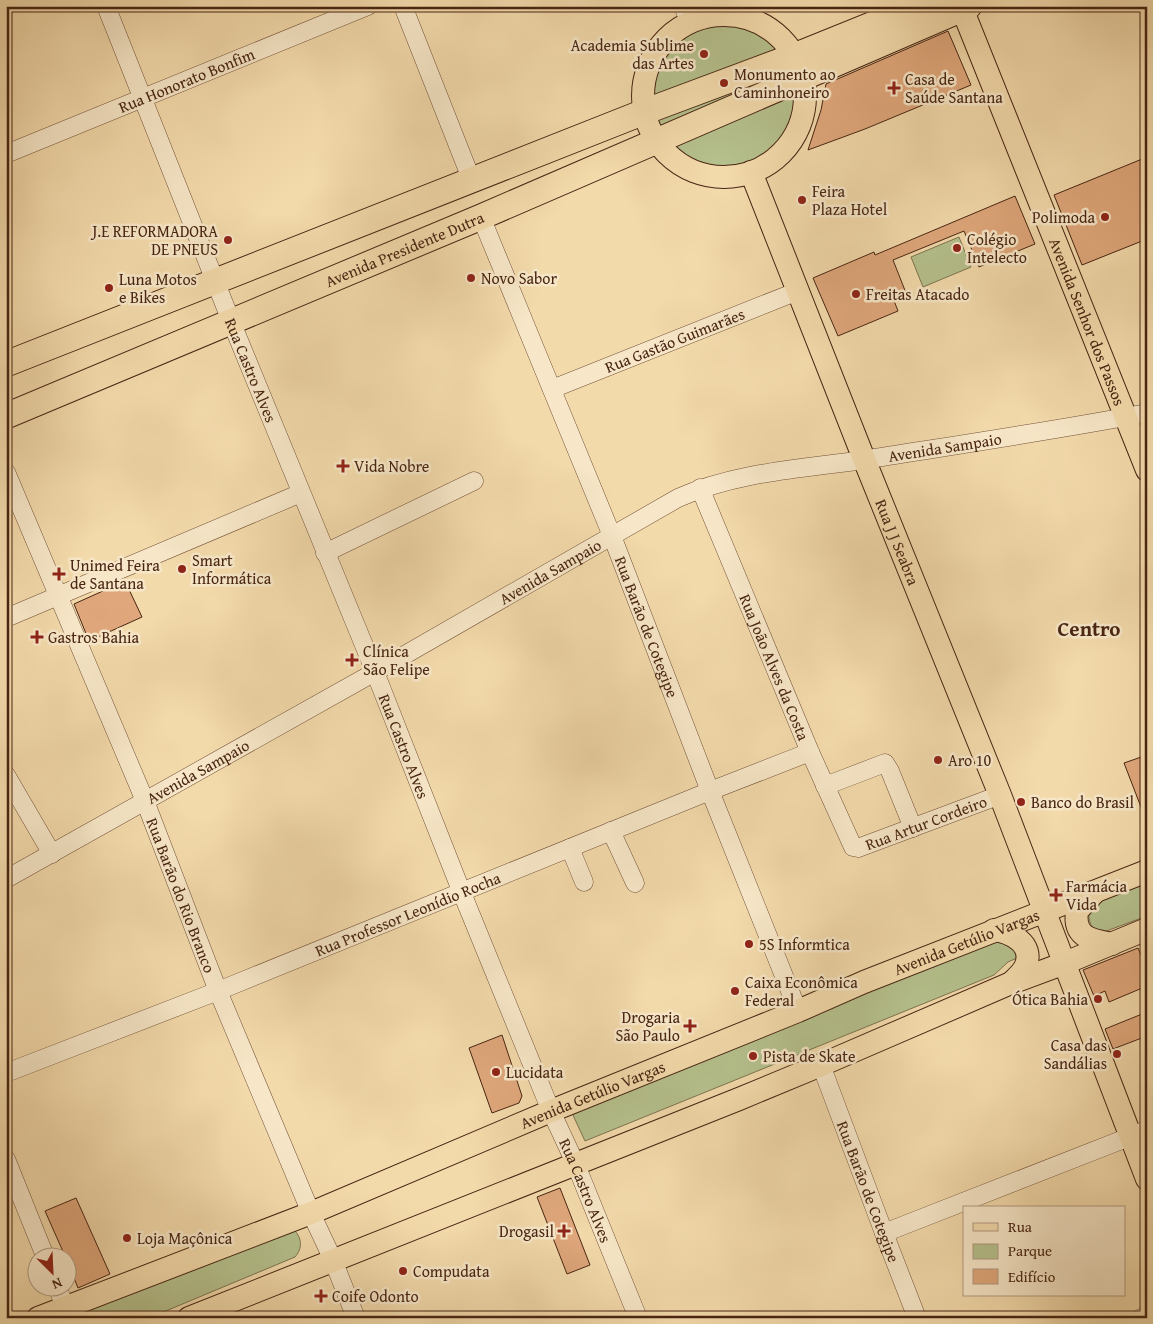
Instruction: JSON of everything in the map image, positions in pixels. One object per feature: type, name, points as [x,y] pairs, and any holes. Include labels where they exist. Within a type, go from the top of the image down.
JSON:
[{"type":"highway","points":[[6,364],[918,6]]},
{"type":"highway","name":"Avenida Presidente Dutra","points":[[6,416],[481,217],[804,79],[964,7]]},
{"type":"main road","name":"Avenida Senhor dos Passos","points":[[964,7],[1136,415],[1147,470]]},
{"type":"main road","points":[[687,14],[708,17],[726,15],[744,18],[761,24],[776,34],[788,46],[794,56],[804,79],[805,98],[803,115],[797,132],[789,145],[766,165],[751,172],[732,177],[712,176],[692,171],[677,162],[656,141],[650,132],[644,112],[643,88],[646,74],[654,54],[687,14]]},
{"type":"main road","name":"Rua J J Seabra","points":[[751,172],[864,459],[1000,795],[1065,964],[1138,1133],[1147,1179]]},
{"type":"main road","name":"Avenida Getúlio Vargas","points":[[38,1318],[67,1312],[311,1213],[551,1111],[798,1011],[864,982],[1147,871]]},
{"type":"main road","points":[[1096,892],[1077,911],[1076,925],[1079,931],[1090,939],[1112,944]]},
{"type":"main road","points":[[189,1318],[576,1165],[821,1065],[1010,984],[1065,964],[1147,929]]},
{"type":"main road","points":[[994,930],[1005,931],[1016,937],[1025,948],[1026,965],[1010,984]]},
{"type":"street","name":"Rua Castro Alves","points":[[106,6],[215,282],[375,672],[462,893],[638,1318]]},
{"type":"street","name":"Rua Honorato Bonfim","points":[[6,154],[368,6]]},
{"type":"street","points":[[403,6],[472,181]]},
{"type":"street","name":"Rua Barão de Cotegipe","points":[[481,217],[612,536],[710,791],[798,1011]]},
{"type":"street","name":"Rua Gastão Guimarães","points":[[552,389],[798,291]]},
{"type":"street","name":"Avenida Sampaio","points":[[6,879],[375,672],[678,498],[700,488],[765,473],[1136,415]]},
{"type":"street","name":"Rua Barão do Rio Branco","points":[[6,472],[145,801],[218,991],[356,1318]]},
{"type":"street","points":[[325,552],[474,481]]},
{"type":"street","name":"Rua João Alves da Costa","points":[[700,488],[851,846]]},
{"type":"street","points":[[6,618],[301,492]]},
{"type":"street","name":"Rua Professor Leonídio Rocha","points":[[6,1073],[218,991],[810,752]]},
{"type":"street","points":[[825,786],[885,763],[913,828]]},
{"type":"street","points":[[6,775],[52,854]]},
{"type":"street","name":"Rua Artur Cordeiro","points":[[851,846],[858,848],[1000,795]]},
{"type":"street","points":[[611,831],[635,883]]},
{"type":"street","points":[[570,848],[584,882]]},
{"type":"street","name":"Rua Barão de Cotegipe","points":[[821,1065],[917,1318]]},
{"type":"street","points":[[884,1233],[1138,1133]]},
{"type":"street","points":[[6,1159],[41,1246]]},
{"type":"street","points":[[60,1296],[67,1312]]},
{"type":"street","points":[[1142,1318],[1147,1316]]},
{"type":"green space","points":[[724,15],[755,21],[781,39],[799,65],[805,96],[799,127],[781,153],[755,171],[724,177],[693,171],[667,153],[649,127],[643,96],[649,65],[667,39],[693,21]]},
{"type":"green space","points":[[959,237],[971,267],[923,287],[911,257]]},
{"type":"green space","points":[[1147,883],[1147,916],[1101,933],[1092,927],[1089,915],[1094,905],[1111,896]]},
{"type":"green space","points":[[998,937],[1011,938],[1017,958],[1008,962],[994,975],[585,1141],[572,1113]]},
{"type":"green space","points":[[293,1229],[300,1239],[298,1254],[295,1257],[149,1318],[85,1318],[82,1310]]},
{"type":"building","name":"Casa de Saúde Santana","points":[[948,31],[971,85],[865,129],[808,150],[821,110],[826,84]]},
{"type":"building","name":"Polimoda","points":[[1147,157],[1147,239],[1082,265],[1054,195]]},
{"type":"building","points":[[1015,196],[1035,244],[979,267],[964,231],[893,260],[906,293],[893,298],[898,311],[838,336],[813,278],[874,252],[875,255]]},
{"type":"building","points":[[125,581],[142,617],[89,641],[74,604]]},
{"type":"building","points":[[1147,755],[1147,820],[1146,820],[1124,763]]},
{"type":"building","points":[[1138,948],[1144,962],[1147,960],[1147,986],[1109,1002],[1105,991],[1094,996],[1083,970]]},
{"type":"building","points":[[1147,1012],[1147,1036],[1113,1049],[1105,1029]]},
{"type":"building","name":"Lucidata","points":[[502,1035],[522,1096],[519,1103],[492,1113],[469,1048]]},
{"type":"building","name":"Drogasil","points":[[560,1188],[590,1265],[567,1274],[537,1197]]},
{"type":"building","points":[[76,1198],[110,1274],[78,1288],[78,1246],[61,1246],[45,1211]]},
{"type":"place","name":"Academia Sublime das Artes","points":[[704,54]]},
{"type":"place","name":"Monumento ao Caminhoneiro","points":[[724,83]]},
{"type":"place","name":"Casa de Saúde Santana","points":[[894,88]]},
{"type":"place","name":"Feira Plaza Hotel","points":[[802,200]]},
{"type":"place","name":"Polimoda","points":[[1105,217]]},
{"type":"place","name":"J.E REFORMADORA DE PNEUS","points":[[228,240]]},
{"type":"place","name":"Colégio Intelecto","points":[[957,248]]},
{"type":"place","name":"Novo Sabor","points":[[471,278]]},
{"type":"place","name":"Luna Motos e Bikes","points":[[109,288]]},
{"type":"place","name":"Freitas Atacado","points":[[856,294]]},
{"type":"place","name":"Vida Nobre","points":[[343,466]]},
{"type":"place","name":"Smart Informática","points":[[182,569]]},
{"type":"place","name":"Unimed Feira de Santana","points":[[59,574]]},
{"type":"place","name":"Gastros Bahia","points":[[37,637]]},
{"type":"place","name":"Clínica São Felipe","points":[[352,660]]},
{"type":"place","name":"Aro 10","points":[[938,760]]},
{"type":"place","name":"Banco do Brasil","points":[[1021,802]]},
{"type":"place","name":"Farmácia Vida","points":[[1056,895]]},
{"type":"place","name":"5S Informtica","points":[[749,944]]},
{"type":"place","name":"Caixa Econômica Federal","points":[[735,991]]},
{"type":"place","name":"Ótica Bahia","points":[[1098,999]]},
{"type":"place","name":"Drogaria São Paulo","points":[[690,1026]]},
{"type":"place","name":"Casa das Sandálias","points":[[1117,1054]]},
{"type":"place","name":"Pista de Skate","points":[[753,1056]]},
{"type":"place","name":"Lucidata","points":[[496,1072]]},
{"type":"place","name":"Drogasil","points":[[564,1231]]},
{"type":"place","name":"Loja Maçônica","points":[[127,1238]]},
{"type":"place","name":"Compudata","points":[[403,1271]]},
{"type":"place","name":"Coife Odonto","points":[[321,1296]]},
{"type":"district","name":"Centro","points":[[1089,628]]}]
